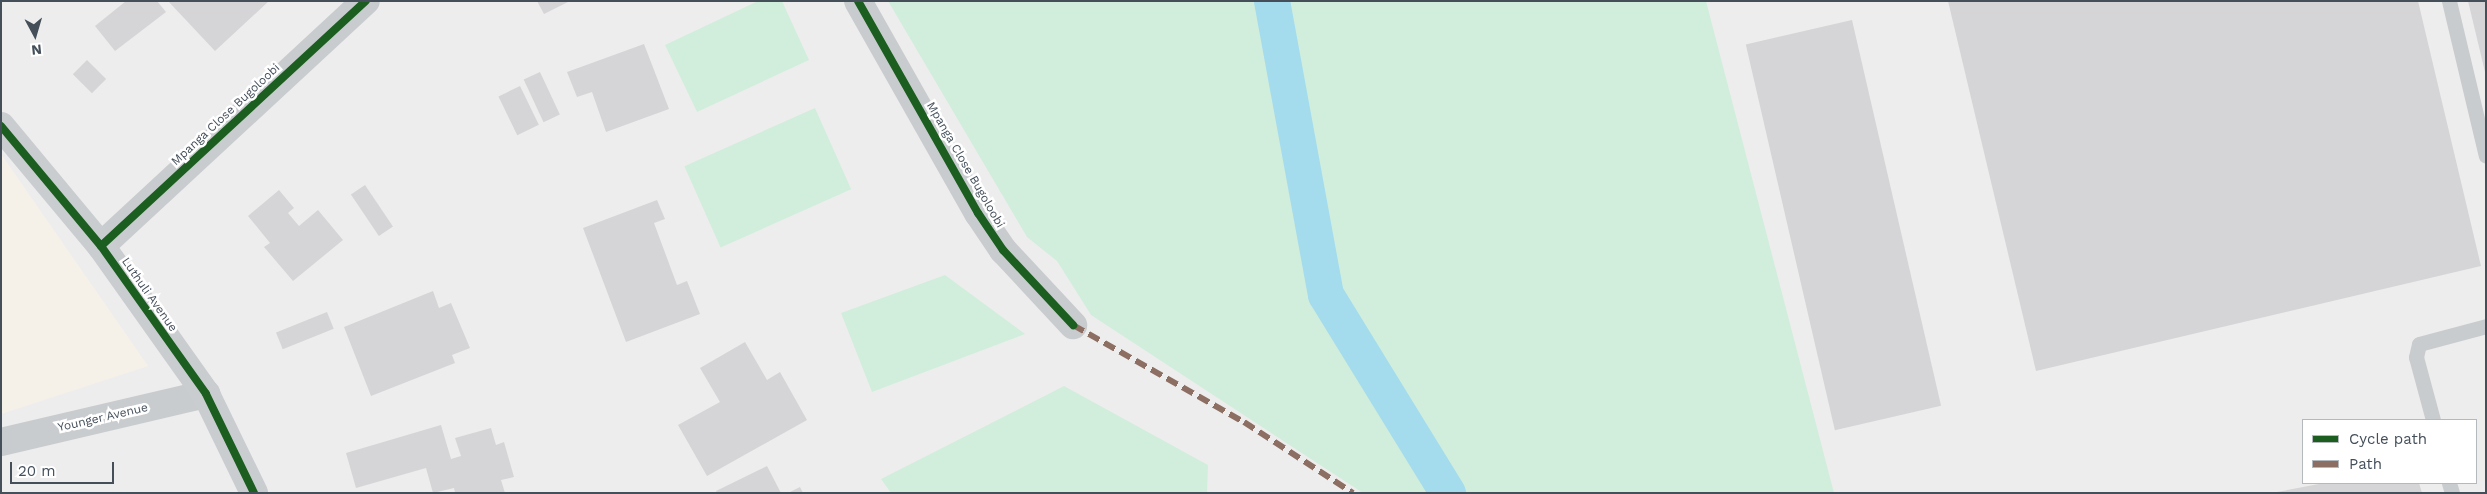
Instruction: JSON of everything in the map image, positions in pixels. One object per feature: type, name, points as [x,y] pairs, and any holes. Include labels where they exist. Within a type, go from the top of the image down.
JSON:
[{"type":"street","name":"Mpanga Close Bugoloobi","points":[[101,246],[366,1]]},
{"type":"street","name":"Mpanga Close Bugoloobi","points":[[858,1],[978,213],[1003,250],[1073,325]]},
{"type":"street","name":"Luthuli Avenue","points":[[1,126],[101,246],[206,394],[254,493]]},
{"type":"street","name":"Younger Avenue","points":[[1,442],[206,394]]},
{"type":"lane","points":[[2450,1],[2486,156]]},
{"type":"lane","points":[[2433,419],[2416,357],[2419,344],[2486,326]]},
{"type":"shaded area","points":[[1,154],[148,366],[1,414]]},
{"type":"green space","points":[[758,1],[782,1],[809,60],[697,112],[665,45]]},
{"type":"green space","points":[[888,1],[1706,1],[1834,493],[1363,493],[1091,315],[1057,261],[1027,237]]},
{"type":"green space","points":[[815,108],[851,189],[721,247],[684,166]]},
{"type":"green space","points":[[945,275],[1025,334],[872,392],[841,313]]},
{"type":"green space","points":[[1064,386],[1208,465],[1207,493],[891,493],[881,479]]},
{"type":"building","points":[[126,1],[157,1],[166,12],[115,51],[95,26]]},
{"type":"building","points":[[168,1],[269,1],[215,51]]},
{"type":"building","points":[[537,1],[570,1],[544,14]]},
{"type":"building","points":[[1948,1],[2418,1],[2481,266],[2036,371]]},
{"type":"building","points":[[2468,1],[2486,1],[2485,72]]},
{"type":"building","points":[[1852,20],[1941,406],[1835,430],[1746,45]]},
{"type":"building","points":[[644,44],[669,109],[606,132],[592,92],[577,97],[567,72]]},
{"type":"building","points":[[87,60],[106,79],[92,93],[73,74]]},
{"type":"building","points":[[540,72],[560,115],[544,122],[524,80]]},
{"type":"building","points":[[520,86],[539,125],[517,135],[498,97]]},
{"type":"building","points":[[365,185],[393,226],[379,236],[351,195]]},
{"type":"building","points":[[279,190],[294,208],[288,213],[299,226],[318,210],[343,240],[293,281],[264,247],[270,243],[248,216]]},
{"type":"building","points":[[657,200],[665,219],[654,223],[677,285],[687,281],[700,314],[626,342],[583,228]]},
{"type":"building","points":[[433,291],[439,308],[451,303],[470,348],[452,355],[455,363],[371,396],[344,327]]},
{"type":"building","points":[[327,312],[334,329],[283,349],[276,333]]},
{"type":"building","points":[[745,342],[767,380],[780,372],[807,420],[707,476],[678,425],[720,402],[700,368]]},
{"type":"building","points":[[441,425],[451,459],[461,456],[455,438],[491,428],[496,445],[504,442],[514,477],[501,480],[505,493],[455,493],[454,488],[433,493],[426,468],[356,488],[346,453]]},
{"type":"building","points":[[767,466],[781,493],[717,493],[716,491]]},
{"type":"building","points":[[2319,484],[2419,484],[2422,493],[2272,493]]},
{"type":"building","points":[[800,487],[803,493],[788,493]]},
{"type":"waterway","points":[[1272,1],[1326,295],[1448,493]]},
{"type":"marked path","points":[[1073,325],[1244,422],[1353,493]]},
{"type":"cycle path","points":[[101,246],[366,1]]},
{"type":"cycle path","points":[[858,1],[978,213],[1003,250],[1073,325]]},
{"type":"cycle path","points":[[1,126],[101,246],[206,394],[254,493]]}]
